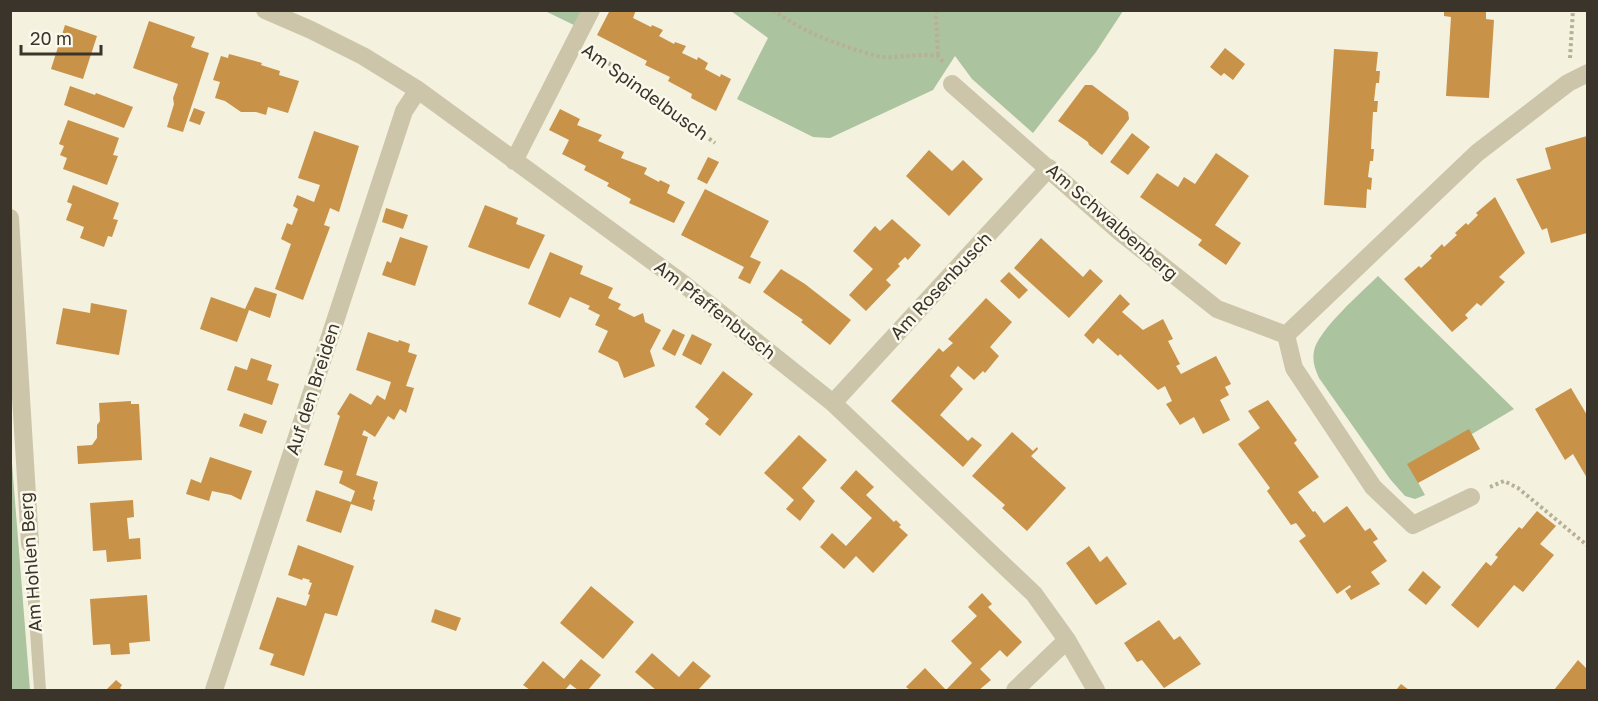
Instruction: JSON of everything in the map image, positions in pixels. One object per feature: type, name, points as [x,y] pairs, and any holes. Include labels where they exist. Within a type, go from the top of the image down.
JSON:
[{"type":"street","name":"Am Pfaffenbusch","points":[[265,10],[363,56],[418,90],[681,282],[833,403],[1034,594],[1067,640],[1096,690]]},
{"type":"street","name":"Am Spindelbusch","points":[[514,161],[591,10]]},
{"type":"street","points":[[1471,497],[1413,525],[1373,487],[1294,368],[1286,335],[1477,153],[1568,82],[1587,73]]},
{"type":"street","name":"Am Schwalbenberg","points":[[952,84],[1120,232],[1217,309],[1286,335]]},
{"type":"street","name":"Auf den Breiden","points":[[214,690],[404,111],[418,90]]},
{"type":"street","name":"Am Rosenbusch","points":[[833,403],[1049,168]]},
{"type":"street","name":"Am Hohlen Berg","points":[[10,218],[30,544]]},
{"type":"street","points":[[1015,690],[1067,640]]},
{"type":"lane","name":"Am Hohlen Berg","points":[[30,544],[40,690]]},
{"type":"path","points":[[772,10],[818,38],[879,57],[896,58],[929,54],[938,56]]},
{"type":"path","points":[[937,10],[938,56],[952,84]]},
{"type":"path","points":[[1568,82],[1573,10]]},
{"type":"path","name":"Am Spindelbusch","points":[[575,41],[597,54],[716,143]]},
{"type":"path","points":[[1471,497],[1504,481],[1518,488],[1587,546]]},
{"type":"green space","points":[[545,11],[584,11],[576,26]]},
{"type":"green space","points":[[731,11],[1123,11],[1096,52],[1033,133],[972,79],[955,56],[933,90],[830,138],[813,137],[737,99],[768,38]]},
{"type":"green space","points":[[1378,276],[1514,409],[1472,434],[1408,464],[1425,495],[1415,499],[1405,496],[1390,479],[1319,378],[1314,362],[1314,351],[1323,333]]},
{"type":"green space","points":[[10,438],[30,690],[11,690]]},
{"type":"building","points":[[610,10],[636,10],[633,18],[663,30],[659,36],[674,44],[675,42],[686,46],[682,53],[697,60],[698,57],[708,63],[705,69],[720,77],[721,74],[731,79],[716,111],[691,98],[692,94],[668,81],[670,77],[645,65],[647,61],[597,35]]},
{"type":"building","points":[[1444,10],[1486,10],[1486,19],[1494,20],[1489,98],[1446,96],[1451,17],[1444,16]]},
{"type":"building","points":[[149,21],[195,37],[191,47],[209,53],[183,132],[167,127],[178,84],[133,68]]},
{"type":"building","points":[[65,25],[97,36],[83,79],[51,69]]},
{"type":"building","points":[[1225,48],[1245,64],[1233,80],[1224,73],[1221,76],[1210,67]]},
{"type":"building","points":[[1334,49],[1378,52],[1376,71],[1380,71],[1374,101],[1378,101],[1377,112],[1373,112],[1371,149],[1374,149],[1368,177],[1372,178],[1371,190],[1367,189],[1366,208],[1324,205]]},
{"type":"building","points":[[229,54],[262,63],[261,65],[280,71],[279,75],[299,81],[288,113],[268,107],[266,115],[241,112],[225,101],[215,98],[220,82],[213,80],[221,56],[228,58]]},
{"type":"building","points":[[1085,85],[1092,85],[1128,112],[1129,119],[1102,155],[1058,121]]},
{"type":"building","points":[[70,86],[133,107],[124,128],[64,105]]},
{"type":"building","points":[[194,108],[205,112],[200,125],[189,121]]},
{"type":"building","points":[[560,109],[580,119],[577,125],[602,135],[598,141],[624,152],[621,158],[647,168],[644,174],[670,185],[667,193],[685,202],[674,223],[629,203],[631,199],[607,186],[609,183],[584,170],[586,166],[562,154],[569,140],[549,130]]},
{"type":"building","points":[[68,120],[119,138],[113,155],[118,156],[107,185],[63,169],[67,158],[60,155],[64,146],[59,144]]},
{"type":"building","points":[[314,131],[359,146],[339,212],[330,208],[324,225],[330,227],[303,300],[275,289],[291,244],[281,239],[287,223],[292,225],[298,209],[293,206],[297,195],[314,202],[320,185],[298,178]]},
{"type":"building","points":[[1132,133],[1150,147],[1128,175],[1110,162]]},
{"type":"building","points":[[1587,136],[1587,233],[1551,243],[1547,228],[1542,230],[1516,179],[1551,169],[1545,148]]},
{"type":"building","points":[[929,150],[952,171],[963,160],[983,179],[949,216],[906,176]]},
{"type":"building","points":[[1216,153],[1249,176],[1215,225],[1241,243],[1226,265],[1198,245],[1202,240],[1140,197],[1157,173],[1178,187],[1184,177],[1195,184]]},
{"type":"building","points":[[708,157],[719,162],[707,184],[697,179]]},
{"type":"building","points":[[73,185],[119,203],[113,219],[118,220],[112,237],[108,236],[104,247],[80,238],[84,227],[66,220],[72,204],[67,202]]},
{"type":"building","points":[[705,189],[769,221],[750,257],[761,262],[750,284],[738,278],[744,267],[681,235]]},
{"type":"building","points":[[1495,197],[1525,253],[1499,277],[1505,282],[1481,306],[1477,303],[1465,315],[1468,318],[1452,332],[1404,279],[1419,266],[1421,268],[1442,244],[1444,247],[1457,235],[1455,233],[1466,223],[1468,225],[1478,215],[1476,213]]},
{"type":"building","points":[[485,205],[518,218],[516,224],[545,235],[529,269],[468,247]]},
{"type":"building","points":[[386,208],[408,215],[403,229],[382,222]]},
{"type":"building","points":[[892,219],[921,245],[908,260],[905,257],[898,264],[900,266],[886,280],[891,285],[866,311],[849,295],[873,269],[853,251],[875,226],[880,231]]},
{"type":"building","points":[[400,237],[428,246],[415,286],[382,275],[387,261],[391,263]]},
{"type":"building","points":[[1041,238],[1083,277],[1090,269],[1103,281],[1069,318],[1014,268]]},
{"type":"building","points":[[550,252],[583,266],[580,274],[613,288],[608,298],[621,304],[618,309],[634,317],[643,313],[645,322],[661,330],[650,351],[655,366],[624,378],[618,362],[598,352],[608,331],[595,325],[600,315],[588,309],[590,306],[570,297],[560,318],[528,304]]},
{"type":"building","points":[[781,269],[805,284],[851,320],[830,345],[801,322],[803,320],[763,292]]},
{"type":"building","points":[[1009,272],[1028,290],[1019,299],[1000,281]]},
{"type":"building","points":[[255,287],[277,294],[270,318],[249,310],[237,342],[200,329],[211,297],[245,309]]},
{"type":"building","points":[[1120,294],[1130,304],[1122,312],[1143,330],[1163,319],[1173,339],[1168,341],[1180,364],[1176,366],[1181,374],[1216,356],[1231,384],[1225,387],[1229,395],[1220,400],[1230,420],[1203,434],[1194,417],[1180,425],[1166,404],[1172,401],[1165,386],[1158,390],[1120,354],[1118,356],[1098,338],[1093,344],[1084,335]]},
{"type":"building","points":[[986,298],[1012,322],[990,347],[999,356],[985,373],[983,371],[974,380],[958,366],[950,376],[963,389],[940,415],[968,441],[972,437],[982,445],[963,467],[891,401],[939,348],[943,352],[953,343],[948,339]]},
{"type":"building","points":[[91,303],[127,310],[119,355],[56,344],[63,308],[90,313]]},
{"type":"building","points":[[673,329],[685,335],[675,356],[662,349]]},
{"type":"building","points":[[368,332],[410,344],[408,352],[417,355],[406,386],[414,388],[406,413],[400,409],[394,420],[388,416],[375,437],[364,430],[362,435],[368,437],[356,475],[378,482],[373,499],[375,500],[372,511],[351,504],[341,533],[306,521],[316,490],[351,502],[355,491],[339,483],[343,471],[324,465],[340,416],[337,414],[350,393],[371,405],[377,395],[385,400],[391,382],[356,370]]},
{"type":"building","points":[[692,334],[712,344],[701,365],[682,355]]},
{"type":"building","points":[[251,358],[272,365],[267,380],[279,384],[272,405],[227,390],[235,366],[247,370]]},
{"type":"building","points":[[723,371],[753,394],[720,436],[705,424],[709,419],[695,407]]},
{"type":"building","points":[[1571,388],[1587,415],[1587,478],[1573,454],[1565,460],[1535,409]]},
{"type":"building","points":[[1268,400],[1297,440],[1294,443],[1319,477],[1298,492],[1313,512],[1315,511],[1324,523],[1347,506],[1365,531],[1370,528],[1378,539],[1373,542],[1387,561],[1371,572],[1380,584],[1351,600],[1345,591],[1351,587],[1350,585],[1337,594],[1299,541],[1306,536],[1296,523],[1291,525],[1267,491],[1270,488],[1238,444],[1260,428],[1248,411]]},
{"type":"building","points":[[131,401],[131,404],[139,404],[142,460],[78,464],[77,446],[92,445],[97,438],[97,425],[100,421],[99,403]]},
{"type":"building","points":[[244,413],[267,421],[262,434],[239,426]]},
{"type":"building","points":[[1469,429],[1480,449],[1418,483],[1407,464]]},
{"type":"building","points":[[1012,432],[1033,451],[1037,447],[1038,449],[1031,456],[1066,488],[1027,531],[1002,508],[1005,505],[972,476]]},
{"type":"building","points":[[799,435],[827,460],[802,488],[815,501],[800,521],[786,509],[794,500],[764,473]]},
{"type":"building","points":[[210,457],[252,471],[241,500],[231,495],[212,491],[209,501],[186,494],[191,479],[201,483]]},
{"type":"building","points":[[856,470],[874,487],[866,495],[894,522],[896,520],[901,525],[899,527],[908,535],[873,573],[856,556],[844,569],[820,547],[832,533],[846,546],[872,518],[840,488]]},
{"type":"building","points":[[133,500],[134,517],[127,518],[129,539],[140,538],[141,559],[107,562],[106,550],[93,551],[90,503]]},
{"type":"building","points":[[1537,511],[1556,526],[1540,544],[1554,555],[1523,592],[1514,585],[1478,628],[1451,605],[1486,562],[1491,566],[1498,557],[1495,555],[1519,527],[1522,529]]},
{"type":"building","points":[[298,545],[354,566],[337,616],[325,613],[304,676],[270,665],[274,654],[259,649],[277,597],[306,606],[312,583],[309,582],[310,580],[288,575]]},
{"type":"building","points":[[1089,546],[1100,562],[1107,556],[1127,584],[1096,605],[1066,563]]},
{"type":"building","points":[[1423,571],[1441,587],[1426,605],[1408,590]]},
{"type":"building","points":[[591,586],[634,622],[603,659],[560,623]]},
{"type":"building","points":[[982,593],[992,604],[988,607],[1022,642],[1007,657],[1000,650],[980,669],[991,680],[979,690],[946,690],[972,663],[951,641],[977,616],[968,607]]},
{"type":"building","points":[[147,595],[150,641],[129,643],[130,654],[111,655],[110,644],[93,645],[90,599]]},
{"type":"building","points":[[435,609],[461,618],[456,631],[431,622]]},
{"type":"building","points":[[1159,620],[1174,640],[1180,636],[1201,664],[1164,688],[1142,660],[1137,662],[1124,643]]},
{"type":"building","points":[[652,653],[679,677],[693,661],[711,676],[698,690],[656,690],[635,672]]},
{"type":"building","points":[[581,659],[601,675],[588,690],[578,690],[570,684],[565,690],[530,690],[523,685],[543,661],[564,679]]},
{"type":"building","points":[[1578,660],[1587,669],[1587,690],[1554,690]]},
{"type":"building","points":[[925,668],[946,690],[910,690],[906,687]]},
{"type":"building","points":[[116,680],[122,685],[120,688],[122,690],[106,690]]},
{"type":"building","points":[[1401,684],[1409,690],[1396,690]]}]
